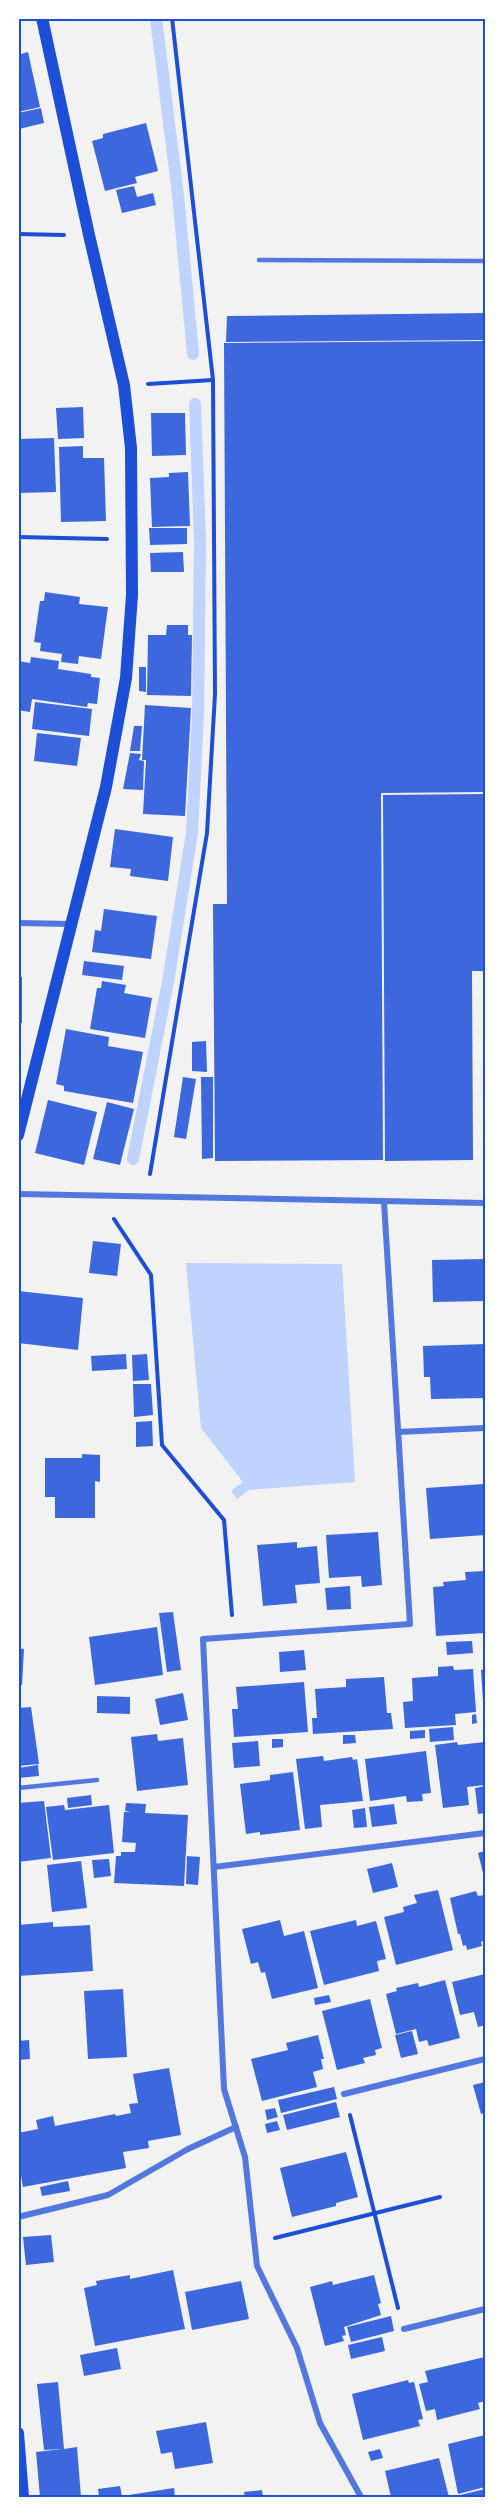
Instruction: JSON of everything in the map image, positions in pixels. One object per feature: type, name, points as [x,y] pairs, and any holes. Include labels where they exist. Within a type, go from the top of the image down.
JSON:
[{"type":"main road","points":[[18,1135],[106,787],[126,678],[132,595],[131,448],[124,385],[88,235],[42,18]]},
{"type":"main road","points":[[18,2433],[23,2497]]},
{"type":"street","points":[[18,923],[72,924]]},
{"type":"street","points":[[18,1194],[485,1203]]},
{"type":"street","points":[[361,2497],[320,2423],[297,2348],[256,2266],[245,2157],[224,2089],[203,1639],[410,1624],[384,1202]]},
{"type":"street","points":[[398,1432],[485,1428]]},
{"type":"street","points":[[214,1867],[485,1833]]},
{"type":"street","points":[[344,2094],[485,2059]]},
{"type":"street","points":[[18,2217],[108,2195],[188,2150],[236,2127]]},
{"type":"street","points":[[404,2329],[485,2309]]},
{"type":"lane","points":[[260,260],[485,261]]},
{"type":"lane","points":[[18,1788],[97,1780]]},
{"type":"path","points":[[146,1198],[207,833],[215,694],[213,380],[172,18]]},
{"type":"path","points":[[18,234],[88,235]]},
{"type":"path","points":[[124,385],[213,380]]},
{"type":"path","points":[[18,537],[132,540]]},
{"type":"path","points":[[99,1196],[151,1275],[162,1445],[224,1520],[234,1637]]},
{"type":"path","points":[[344,2094],[404,2329]]},
{"type":"path","points":[[254,2244],[440,2197]]},
{"type":"water","points":[[186,1263],[342,1264],[355,1482],[249,1490],[237,1499],[231,1491],[243,1482],[201,1428]]},
{"type":"building","points":[[28,52],[40,107],[18,112],[18,55]]},
{"type":"building","points":[[41,108],[44,123],[19,129],[18,113]]},
{"type":"building","points":[[146,123],[158,171],[135,177],[137,183],[105,191],[92,141],[103,138],[103,134]]},
{"type":"building","points":[[134,186],[137,197],[153,193],[156,205],[122,213],[116,190]]},
{"type":"building","points":[[485,313],[485,340],[226,342],[227,316]]},
{"type":"building","points":[[485,341],[485,792],[381,793],[383,1160],[215,1161],[213,904],[227,904],[224,343]]},
{"type":"building","points":[[83,407],[84,438],[58,439],[56,408]]},
{"type":"building","points":[[151,413],[185,413],[186,455],[152,456]]},
{"type":"building","points":[[54,438],[56,492],[18,493],[18,439]]},
{"type":"building","points":[[83,446],[83,458],[104,458],[106,521],[61,522],[59,447]]},
{"type":"building","points":[[188,472],[190,526],[152,527],[150,478],[169,477],[169,473]]},
{"type":"building","points":[[149,528],[187,528],[187,544],[150,545]]},
{"type":"building","points":[[183,552],[184,572],[151,572],[150,553]]},
{"type":"building","points":[[45,592],[80,597],[79,604],[108,607],[101,659],[79,656],[78,664],[61,662],[62,654],[40,651],[41,643],[34,642],[40,601],[44,601]]},
{"type":"building","points":[[167,625],[188,625],[188,635],[192,635],[191,696],[147,695],[148,635],[166,635]]},
{"type":"building","points":[[31,657],[59,661],[58,669],[91,674],[91,677],[100,678],[97,704],[88,703],[87,707],[32,699],[30,712],[18,710],[18,661],[30,663]]},
{"type":"building","points":[[139,667],[146,667],[146,692],[139,691]]},
{"type":"building","points":[[35,702],[92,709],[89,736],[32,729]]},
{"type":"building","points":[[145,705],[191,708],[185,816],[143,814],[146,760],[142,760]]},
{"type":"building","points":[[134,726],[142,726],[140,751],[130,751]]},
{"type":"building","points":[[37,733],[81,738],[77,766],[34,761]]},
{"type":"building","points":[[130,753],[141,754],[139,760],[144,761],[143,790],[123,789]]},
{"type":"building","points":[[485,794],[485,971],[472,971],[473,1160],[385,1161],[383,795]]},
{"type":"building","points":[[115,829],[173,837],[168,881],[130,876],[131,869],[110,867]]},
{"type":"building","points":[[104,909],[157,916],[151,959],[92,952],[95,930],[101,931]]},
{"type":"building","points":[[84,961],[124,966],[122,980],[82,975]]},
{"type":"building","points":[[18,977],[22,977],[22,1023],[18,1023]]},
{"type":"building","points":[[102,981],[126,985],[124,993],[152,998],[145,1038],[90,1029],[97,988],[101,988]]},
{"type":"building","points":[[66,1029],[109,1037],[108,1046],[143,1052],[133,1103],[64,1091],[64,1086],[56,1084]]},
{"type":"building","points":[[206,1041],[207,1072],[192,1071],[192,1042]]},
{"type":"building","points":[[183,1077],[196,1079],[186,1139],[174,1137]]},
{"type":"building","points":[[201,1077],[213,1077],[213,1158],[202,1159]]},
{"type":"building","points":[[48,1100],[97,1112],[84,1165],[35,1153]]},
{"type":"building","points":[[107,1102],[134,1109],[120,1165],[93,1159]]},
{"type":"building","points":[[93,1241],[121,1244],[117,1276],[89,1273]]},
{"type":"building","points":[[485,1259],[485,1301],[433,1302],[432,1260]]},
{"type":"building","points":[[18,1291],[83,1298],[78,1350],[18,1343]]},
{"type":"building","points":[[485,1344],[485,1398],[431,1399],[430,1377],[424,1377],[423,1346]]},
{"type":"building","points":[[126,1354],[127,1369],[92,1371],[91,1356]]},
{"type":"building","points":[[147,1354],[149,1380],[133,1381],[132,1355]]},
{"type":"building","points":[[133,1384],[151,1384],[153,1415],[134,1417]]},
{"type":"building","points":[[152,1421],[153,1446],[136,1447],[136,1422]]},
{"type":"building","points":[[82,1454],[100,1455],[100,1482],[95,1481],[95,1518],[55,1518],[55,1497],[45,1497],[45,1458],[82,1458]]},
{"type":"building","points":[[484,1484],[485,1535],[430,1539],[426,1488]]},
{"type":"building","points":[[378,1532],[382,1585],[362,1587],[361,1576],[329,1578],[326,1535]]},
{"type":"building","points":[[297,1542],[297,1548],[317,1546],[320,1583],[295,1585],[297,1603],[263,1606],[257,1545]]},
{"type":"building","points":[[485,1571],[485,1633],[436,1636],[433,1587],[444,1586],[443,1582],[466,1580],[465,1572]]},
{"type":"building","points":[[350,1586],[351,1609],[327,1610],[325,1588]]},
{"type":"building","points":[[173,1612],[181,1670],[167,1672],[159,1613]]},
{"type":"building","points":[[157,1627],[163,1675],[95,1685],[89,1637]]},
{"type":"building","points":[[472,1641],[473,1653],[447,1655],[446,1642]]},
{"type":"building","points":[[18,1648],[24,1649],[22,1685],[18,1685]]},
{"type":"building","points":[[304,1650],[306,1670],[280,1672],[279,1652]]},
{"type":"building","points":[[453,1666],[454,1670],[473,1669],[476,1712],[455,1714],[456,1725],[405,1728],[403,1702],[413,1701],[412,1678],[438,1676],[438,1667]]},
{"type":"building","points":[[485,1669],[485,1701],[483,1701],[481,1670]]},
{"type":"building","points":[[384,1677],[387,1713],[391,1713],[393,1729],[313,1734],[312,1718],[317,1718],[315,1689],[346,1687],[346,1679]]},
{"type":"building","points":[[304,1682],[308,1732],[234,1737],[232,1709],[238,1709],[236,1687]]},
{"type":"building","points":[[183,1693],[188,1720],[160,1725],[155,1699]]},
{"type":"building","points":[[97,1696],[130,1697],[130,1714],[97,1713]]},
{"type":"building","points":[[31,1707],[39,1764],[18,1766],[18,1708]]},
{"type":"building","points":[[476,1714],[477,1723],[472,1724],[472,1715]]},
{"type":"building","points":[[453,1727],[454,1740],[430,1742],[429,1729]]},
{"type":"building","points":[[425,1730],[425,1738],[410,1739],[410,1731]]},
{"type":"building","points":[[157,1734],[158,1741],[183,1738],[188,1785],[137,1791],[131,1737]]},
{"type":"building","points":[[343,1735],[355,1735],[356,1743],[343,1744]]},
{"type":"building","points":[[272,1739],[283,1739],[283,1747],[272,1748]]},
{"type":"building","points":[[258,1741],[260,1766],[234,1768],[232,1743]]},
{"type":"building","points":[[457,1742],[458,1745],[485,1742],[485,1785],[467,1787],[469,1805],[443,1808],[435,1745]]},
{"type":"building","points":[[426,1751],[431,1793],[422,1794],[423,1801],[407,1802],[406,1796],[370,1801],[365,1759]]},
{"type":"building","points":[[323,1756],[324,1761],[352,1757],[353,1760],[357,1759],[363,1801],[320,1805],[322,1827],[305,1829],[296,1759]]},
{"type":"building","points":[[38,1765],[39,1776],[18,1778],[18,1768]]},
{"type":"building","points":[[293,1772],[300,1830],[260,1835],[260,1832],[246,1834],[240,1784],[270,1780],[270,1775]]},
{"type":"building","points":[[485,1786],[485,1813],[478,1814],[475,1788]]},
{"type":"building","points":[[91,1795],[92,1805],[68,1808],[67,1798]]},
{"type":"building","points":[[44,1801],[51,1858],[18,1862],[18,1803]]},
{"type":"building","points":[[126,1803],[146,1804],[145,1813],[188,1815],[184,1886],[114,1883],[116,1856],[121,1856],[121,1852],[135,1852],[136,1843],[122,1842],[124,1812],[131,1812],[125,1811]]},
{"type":"building","points":[[394,1804],[397,1824],[372,1827],[369,1807]]},
{"type":"building","points":[[64,1805],[65,1810],[109,1805],[114,1853],[53,1860],[46,1807]]},
{"type":"building","points":[[365,1808],[367,1827],[354,1828],[352,1810]]},
{"type":"building","points":[[485,1851],[485,1877],[484,1877],[478,1853]]},
{"type":"building","points":[[187,1856],[200,1857],[198,1885],[186,1884]]},
{"type":"building","points":[[109,1859],[111,1876],[94,1878],[92,1860]]},
{"type":"building","points":[[81,1861],[87,1908],[52,1912],[47,1865]]},
{"type":"building","points":[[392,1863],[398,1887],[373,1893],[367,1869]]},
{"type":"building","points":[[438,1890],[453,1950],[396,1965],[384,1917],[404,1912],[403,1907],[417,1903],[414,1895]]},
{"type":"building","points":[[476,1891],[478,1896],[485,1895],[485,1940],[481,1942],[482,1946],[467,1950],[458,1934],[450,1898]]},
{"type":"building","points":[[280,1920],[284,1936],[304,1931],[318,1988],[272,1999],[265,1972],[261,1973],[258,1962],[251,1964],[242,1929]]},
{"type":"building","points":[[356,1920],[357,1926],[376,1921],[386,1959],[377,1961],[379,1971],[324,1985],[310,1931]]},
{"type":"building","points":[[53,1922],[53,1927],[90,1925],[93,1971],[18,1976],[18,1925]]},
{"type":"building","points":[[485,1974],[485,2025],[478,2027],[474,2012],[460,2015],[452,1982]]},
{"type":"building","points":[[445,1980],[460,2038],[429,2046],[427,2040],[419,2042],[416,2029],[396,2034],[386,1994],[397,1991],[396,1988],[418,1983],[419,1987]]},
{"type":"building","points":[[123,1989],[127,2057],[88,2059],[84,1991]]},
{"type":"building","points":[[329,1995],[331,2002],[315,2005],[314,1998]]},
{"type":"building","points":[[370,1999],[382,2048],[375,2050],[376,2055],[363,2058],[365,2063],[337,2070],[322,2011]]},
{"type":"building","points":[[412,2031],[418,2054],[401,2058],[395,2035]]},
{"type":"building","points":[[318,2035],[324,2059],[321,2059],[323,2069],[313,2072],[317,2087],[262,2101],[251,2059],[288,2050],[286,2043]]},
{"type":"building","points":[[29,2040],[30,2059],[18,2060],[18,2041]]},
{"type":"building","points":[[169,2068],[181,2135],[148,2141],[149,2148],[123,2152],[126,2168],[23,2187],[18,2157],[18,2133],[38,2129],[36,2120],[53,2116],[55,2126],[131,2113],[129,2104],[138,2103],[133,2074]]},
{"type":"building","points":[[485,2082],[485,2113],[481,2114],[473,2085]]},
{"type":"building","points":[[334,2087],[337,2099],[281,2113],[278,2100]]},
{"type":"building","points":[[336,2102],[340,2117],[287,2130],[283,2115]]},
{"type":"building","points":[[275,2108],[278,2117],[267,2120],[265,2110]]},
{"type":"building","points":[[277,2121],[280,2130],[267,2133],[265,2124]]},
{"type":"building","points":[[346,2152],[358,2197],[336,2203],[336,2206],[292,2217],[280,2168]]},
{"type":"building","points":[[68,2181],[70,2191],[42,2196],[40,2187]]},
{"type":"building","points":[[51,2235],[54,2262],[26,2265],[23,2237]]},
{"type":"building","points":[[173,2270],[185,2329],[95,2346],[84,2288],[97,2285],[96,2281],[130,2275],[130,2279]]},
{"type":"building","points":[[374,2275],[381,2303],[378,2304],[381,2315],[344,2327],[346,2335],[342,2336],[344,2341],[325,2346],[310,2287],[332,2281],[333,2285]]},
{"type":"building","points":[[241,2281],[249,2319],[192,2330],[185,2292]]},
{"type":"building","points":[[391,2316],[394,2331],[351,2342],[347,2327]]},
{"type":"building","points":[[382,2337],[385,2351],[351,2359],[348,2345]]},
{"type":"building","points":[[117,2348],[121,2369],[84,2376],[80,2355]]},
{"type":"building","points":[[485,2357],[485,2401],[478,2403],[480,2409],[437,2420],[435,2409],[426,2411],[419,2384],[428,2382],[425,2371]]},
{"type":"building","points":[[408,2380],[409,2383],[414,2382],[423,2419],[418,2420],[420,2426],[363,2440],[352,2394]]},
{"type":"building","points":[[58,2382],[64,2449],[77,2447],[81,2497],[40,2497],[36,2452],[62,2449],[44,2450],[37,2384]]},
{"type":"building","points":[[206,2422],[213,2463],[175,2469],[172,2452],[161,2454],[156,2431]]},
{"type":"building","points":[[485,2435],[485,2487],[458,2494],[448,2444]]},
{"type":"building","points":[[380,2449],[383,2458],[371,2461],[368,2452]]},
{"type":"building","points":[[439,2458],[449,2497],[391,2497],[385,2471]]},
{"type":"building","points":[[120,2486],[122,2496],[174,2488],[175,2497],[99,2497],[98,2489]]},
{"type":"building","points":[[485,2489],[485,2497],[461,2497],[460,2495]]},
{"type":"building","points":[[262,2490],[263,2497],[245,2497],[244,2492]]},
{"type":"waterway","points":[[156,18],[178,195],[193,354]]},
{"type":"waterway","points":[[133,1159],[168,982],[192,833],[198,714],[200,541],[195,404]]}]
